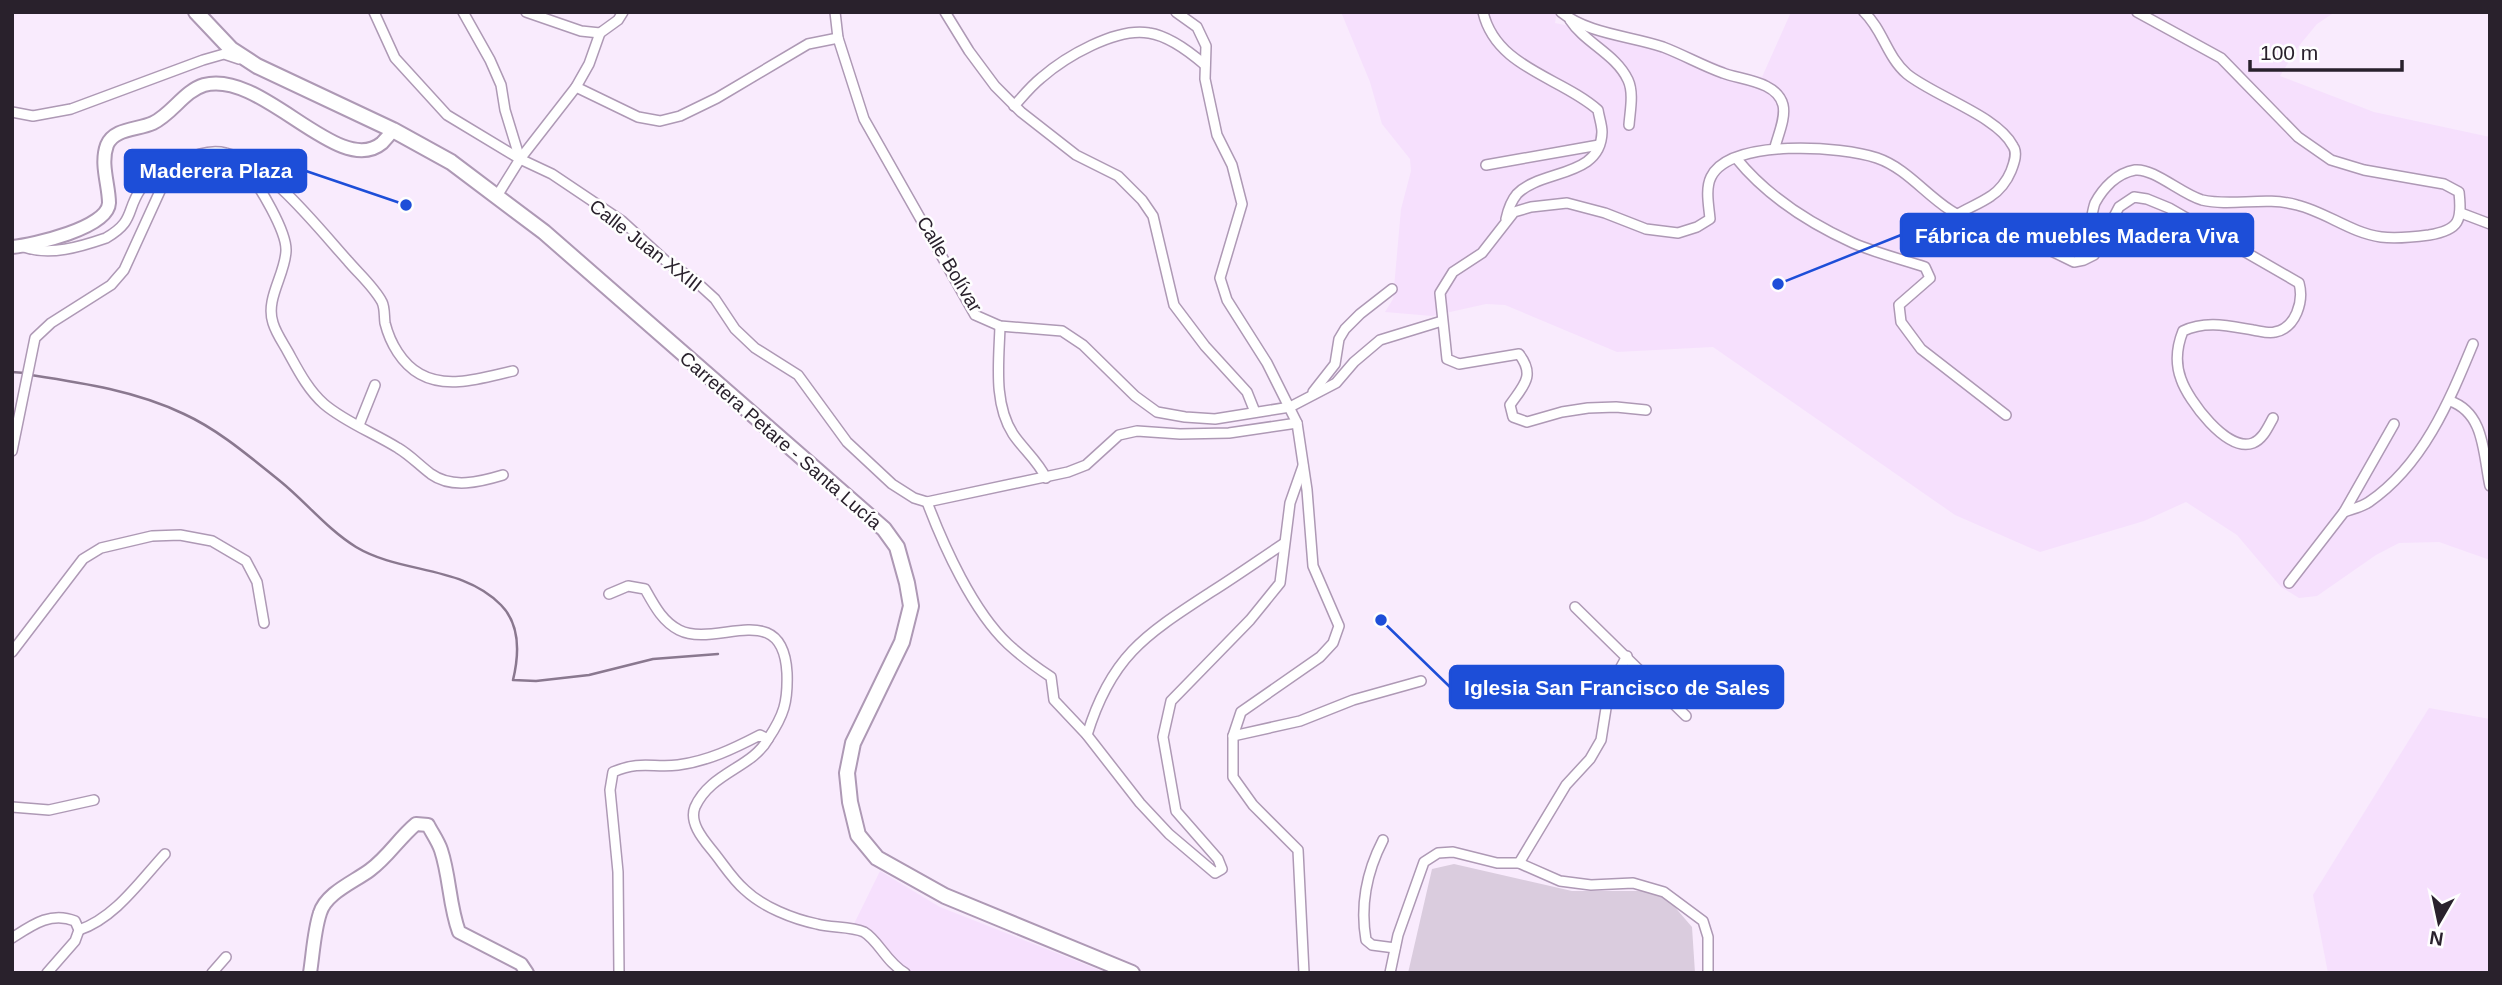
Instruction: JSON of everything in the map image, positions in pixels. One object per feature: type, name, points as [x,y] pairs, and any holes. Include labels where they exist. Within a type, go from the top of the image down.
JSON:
[{"type":"main road","name":"Carretera Petare - Santa Lucía","points":[[196,12],[231,48],[257,66],[451,162],[497,196],[544,232],[884,529],[897,547],[911,606],[902,642],[853,743],[847,773],[850,802],[858,835],[877,858],[945,896],[1132,973]]},
{"type":"street","name":"Calle Juan XXIII","points":[[374,12],[395,58],[447,115],[520,159],[552,174],[622,221],[715,299],[735,329],[755,348],[798,375],[847,442],[892,484],[914,498],[927,502]]},
{"type":"street","points":[[463,12],[501,85],[505,110],[520,159]]},
{"type":"street","points":[[526,12],[581,32],[600,33]]},
{"type":"street","points":[[497,196],[520,159],[576,87],[589,64],[600,33],[618,20],[623,12]]},
{"type":"street","name":"Calle Bolívar","points":[[835,12],[838,38],[864,119],[906,188],[975,315],[999,326],[1062,331],[1083,345],[1135,396],[1157,412],[1215,419],[1290,407]]},
{"type":"street","points":[[945,12],[969,51],[1014,106],[1076,155],[1118,176],[1142,200],[1153,216],[1174,306],[1205,346],[1247,392],[1255,412]]},
{"type":"street","points":[[1176,12],[1197,27],[1206,46],[1205,79],[1217,135],[1232,165],[1242,204],[1220,278],[1227,300],[1268,363],[1297,423],[1313,566],[1339,626],[1333,643],[1320,657],[1241,712],[1233,736],[1233,777],[1253,805],[1297,850],[1304,973]]},
{"type":"street","points":[[1483,12],[1486,24],[1497,41],[1520,64],[1584,97],[1598,110],[1602,132],[1600,145],[1593,156],[1577,168],[1525,187],[1515,195],[1505,224]]},
{"type":"street","points":[[1864,12],[1876,23],[1891,55],[1905,72],[1926,88],[1976,113],[2004,134],[2015,147],[2015,161],[2008,179],[1993,195],[1958,214]]},
{"type":"street","points":[[2032,241],[2056,243],[2077,240],[2088,228],[2095,203],[2112,179],[2135,170],[2157,175],[2179,191],[2203,200],[2267,200],[2298,205],[2381,237],[2416,237],[2442,233],[2457,224],[2461,213],[2459,192],[2444,184],[2364,170],[2331,160],[2298,137],[2221,58],[2137,12]]},
{"type":"street","points":[[1565,15],[1662,47],[1725,74],[1760,83],[1777,95],[1783,104],[1783,118],[1775,147]]},
{"type":"street","points":[[1565,15],[1578,32],[1614,60],[1629,82],[1629,125]]},
{"type":"street","points":[[1014,106],[1041,78],[1086,48],[1130,33],[1150,33],[1174,43],[1205,65]]},
{"type":"street","points":[[576,87],[638,117],[660,121],[680,116],[718,98],[808,44],[838,38]]},
{"type":"street","points":[[12,112],[33,116],[71,109],[224,54],[257,66]]},
{"type":"street","points":[[17,247],[84,227],[104,216],[109,203],[105,162],[108,142],[121,132],[144,127],[159,120],[193,91],[203,86],[230,85],[251,92],[291,115],[318,135],[351,148],[376,147],[393,131]]},
{"type":"street","points":[[1486,165],[1600,145]]},
{"type":"street","points":[[1646,410],[1588,408],[1527,422],[1513,417],[1510,405],[1529,375],[1527,365],[1519,354],[1459,363],[1447,359],[1440,293],[1453,272],[1482,253],[1514,212],[1567,203],[1605,212],[1646,229],[1678,233],[1697,227],[1710,219],[1708,196],[1711,177],[1723,164],[1775,147],[1840,150],[1878,158],[1910,177],[1952,212],[2032,241],[2074,262],[2094,255],[2119,207],[2134,197],[2169,208],[2299,283],[2302,294],[2300,307],[2287,326],[2275,332],[2214,324],[2196,325],[2183,331],[2177,347],[2180,376],[2189,396],[2226,438],[2239,444],[2253,443],[2265,434],[2273,418]]},
{"type":"street","points":[[17,247],[48,252],[106,238],[128,219],[143,186],[171,167],[202,153],[217,151],[241,157],[277,185],[381,300],[389,334],[401,358],[414,370],[429,379],[449,381],[474,380],[513,371]]},
{"type":"street","points":[[202,153],[227,159],[242,167],[252,178],[278,224],[286,253],[271,316],[275,330],[296,368],[318,398],[327,407],[406,453],[428,472],[442,479],[475,482],[503,475]]},
{"type":"street","points":[[1736,158],[1752,177],[1772,194],[1822,228],[1855,244],[1925,267],[1930,278],[1899,305],[1901,322],[1921,349],[2006,415]]},
{"type":"street","points":[[12,452],[35,338],[58,318],[111,285],[124,270],[171,167]]},
{"type":"street","points":[[2461,213],[2490,224]]},
{"type":"street","points":[[1310,396],[1335,364],[1339,339],[1345,329],[1392,289]]},
{"type":"street","points":[[1290,407],[1336,383],[1354,362],[1380,340],[1442,321]]},
{"type":"street","points":[[999,326],[1001,409],[1012,433],[1046,478]]},
{"type":"street","points":[[2344,512],[2368,503],[2413,462],[2450,401],[2473,344]]},
{"type":"street","points":[[359,425],[375,386]]},
{"type":"street","points":[[2450,401],[2458,404],[2475,419],[2490,486]]},
{"type":"street","points":[[1297,423],[1229,433],[1137,431],[1119,435],[1086,465],[1046,478],[965,492],[927,502],[951,559],[985,616],[1006,642],[1051,677],[1054,700],[1087,735],[1140,803],[1169,834],[1215,873],[1222,869],[1218,859],[1176,811],[1163,737],[1171,701],[1250,620],[1280,583],[1290,503],[1303,465]]},
{"type":"street","points":[[2289,583],[2344,512],[2394,424]]},
{"type":"street","points":[[12,652],[83,559],[102,548],[152,536],[180,535],[212,541],[246,561],[257,582],[264,623]]},
{"type":"street","points":[[1087,735],[1096,707],[1129,651],[1159,626],[1283,544]]},
{"type":"street","points":[[609,594],[628,586],[645,589],[660,615],[681,631],[696,633],[760,629],[781,643],[786,658],[788,693],[782,719],[762,750],[709,785],[694,808],[694,820],[701,836],[743,889],[756,899],[809,922],[833,928],[859,930],[868,934],[894,967],[905,973]]},
{"type":"street","points":[[1574,607],[1686,716]]},
{"type":"street","points":[[1519,863],[1566,785],[1590,759],[1601,740],[1607,702],[1614,680],[1627,656]]},
{"type":"street","points":[[1233,736],[1300,721],[1353,700],[1421,681]]},
{"type":"street","points":[[619,973],[618,872],[610,790],[613,772],[640,764],[676,766],[712,758],[760,735],[768,739]]},
{"type":"street","points":[[12,807],[49,810],[94,800]]},
{"type":"street","points":[[310,973],[320,910],[337,892],[389,854],[416,824],[428,825],[440,848],[452,911],[459,932],[521,964],[527,973]]},
{"type":"street","points":[[1383,840],[1371,863],[1363,921],[1366,940],[1372,945],[1395,948]]},
{"type":"street","points":[[1390,973],[1395,948],[1424,862],[1438,853],[1453,852],[1497,863],[1519,863],[1560,881],[1591,885],[1633,883],[1664,892],[1703,921],[1708,937],[1708,973]]},
{"type":"street","points":[[79,930],[94,925],[115,908],[165,854]]},
{"type":"street","points":[[12,939],[39,920],[64,916],[75,921],[79,930],[75,940],[47,973]]},
{"type":"street","points":[[212,973],[226,957]]},
{"type":"shaded area","points":[[1341,12],[1557,12],[1555,23],[1678,48],[1741,73],[1762,77],[1791,12],[2335,12],[2317,24],[2298,47],[2280,76],[2374,112],[2490,137],[2490,560],[2439,542],[2399,543],[2376,555],[2317,596],[2299,598],[2281,587],[2237,535],[2186,502],[2144,521],[2040,552],[1955,515],[1713,347],[1617,352],[1505,305],[1486,304],[1432,316],[1385,312],[1393,299],[1401,209],[1411,171],[1410,159],[1382,124],[1370,82]]},
{"type":"shaded area","points":[[2429,708],[2490,719],[2490,973],[2328,973],[2313,895]]},
{"type":"shaded area","points":[[1454,864],[1572,891],[1661,891],[1692,927],[1695,973],[1408,973],[1432,869]]},
{"type":"shaded area","points":[[880,871],[940,907],[1107,973],[904,973],[869,936],[851,930]]},
{"type":"waterway","points":[[12,372],[25,373]]},
{"type":"waterway","points":[[31,375],[128,394],[184,414],[246,453],[356,547],[392,562],[450,576],[485,592],[508,613],[515,631],[517,651],[513,680],[536,681],[589,675],[653,659],[718,654]]},
{"type":"place","name":"Maderera Plaza","points":[[406,205]]},
{"type":"place","name":"Fábrica de muebles Madera Viva","points":[[1778,284]]},
{"type":"place","name":"Iglesia San Francisco de Sales","points":[[1381,620]]}]
